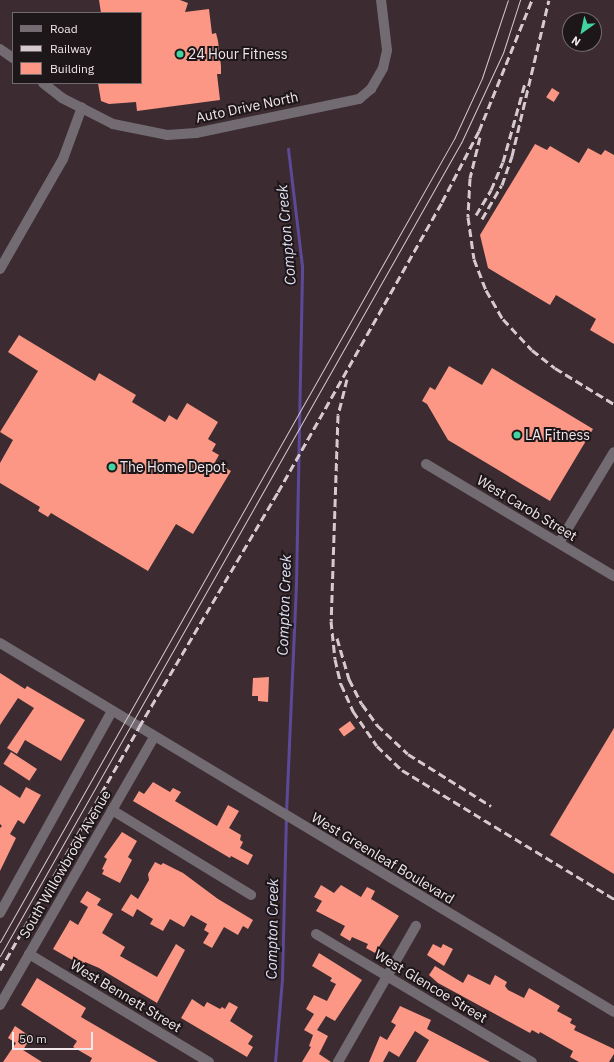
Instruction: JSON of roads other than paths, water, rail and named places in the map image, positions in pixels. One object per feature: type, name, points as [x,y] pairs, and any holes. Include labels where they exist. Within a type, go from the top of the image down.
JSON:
[{"type":"street","name":"Auto Drive North","points":[[45,84],[62,98],[113,124],[167,135],[196,133],[359,99],[371,89],[383,68],[387,50],[381,0]]},
{"type":"street","points":[[0,49],[12,57]]},
{"type":"street","points":[[0,269],[63,159],[82,107]]},
{"type":"street","points":[[559,543],[614,452]]},
{"type":"street","name":"West Carob Street","points":[[426,464],[614,576]]},
{"type":"street","name":"West Greenleaf Boulevard","points":[[0,643],[154,737],[614,1012]]},
{"type":"street","points":[[0,913],[112,711]]},
{"type":"street","name":"South Willowbrook Avenue","points":[[0,1005],[154,737]]},
{"type":"street","points":[[112,810],[252,895]]},
{"type":"street","points":[[338,1062],[416,926]]},
{"type":"street","name":"West Glencoe Street","points":[[316,934],[532,1062]]},
{"type":"street","name":"West Bennett Street","points":[[29,954],[210,1062]]},
{"type":"waterway","name":"Compton Creek","points":[[286,813],[296,584],[302,266],[288,149]]},
{"type":"waterway","name":"Compton Creek","points":[[275,1062],[282,978],[286,818]]},
{"type":"tram line","points":[[0,942],[454,139],[482,78],[508,0]]},
{"type":"tram line","points":[[0,956],[461,143],[503,53],[520,0]]},
{"type":"railway","points":[[0,970],[139,727],[278,492],[442,202],[479,131],[532,0]]},
{"type":"railway","points":[[482,219],[502,185],[512,156],[549,0]]},
{"type":"railway","points":[[476,215],[491,190],[503,162],[525,83]]},
{"type":"railway","points":[[480,137],[470,178],[468,217],[474,259],[486,290],[503,319],[532,350],[555,368],[614,404]]},
{"type":"railway","points":[[347,379],[338,415],[331,621],[335,659],[341,684],[353,711],[377,746],[402,770],[614,899]]},
{"type":"railway","points":[[337,638],[349,679],[362,704],[377,725],[408,754],[491,806]]},
{"type":"place","name":"24 Hour Fitness","points":[[180,54]]},
{"type":"place","name":"LA Fitness","points":[[517,435]]},
{"type":"place","name":"The Home Depot","points":[[112,467]]}]
